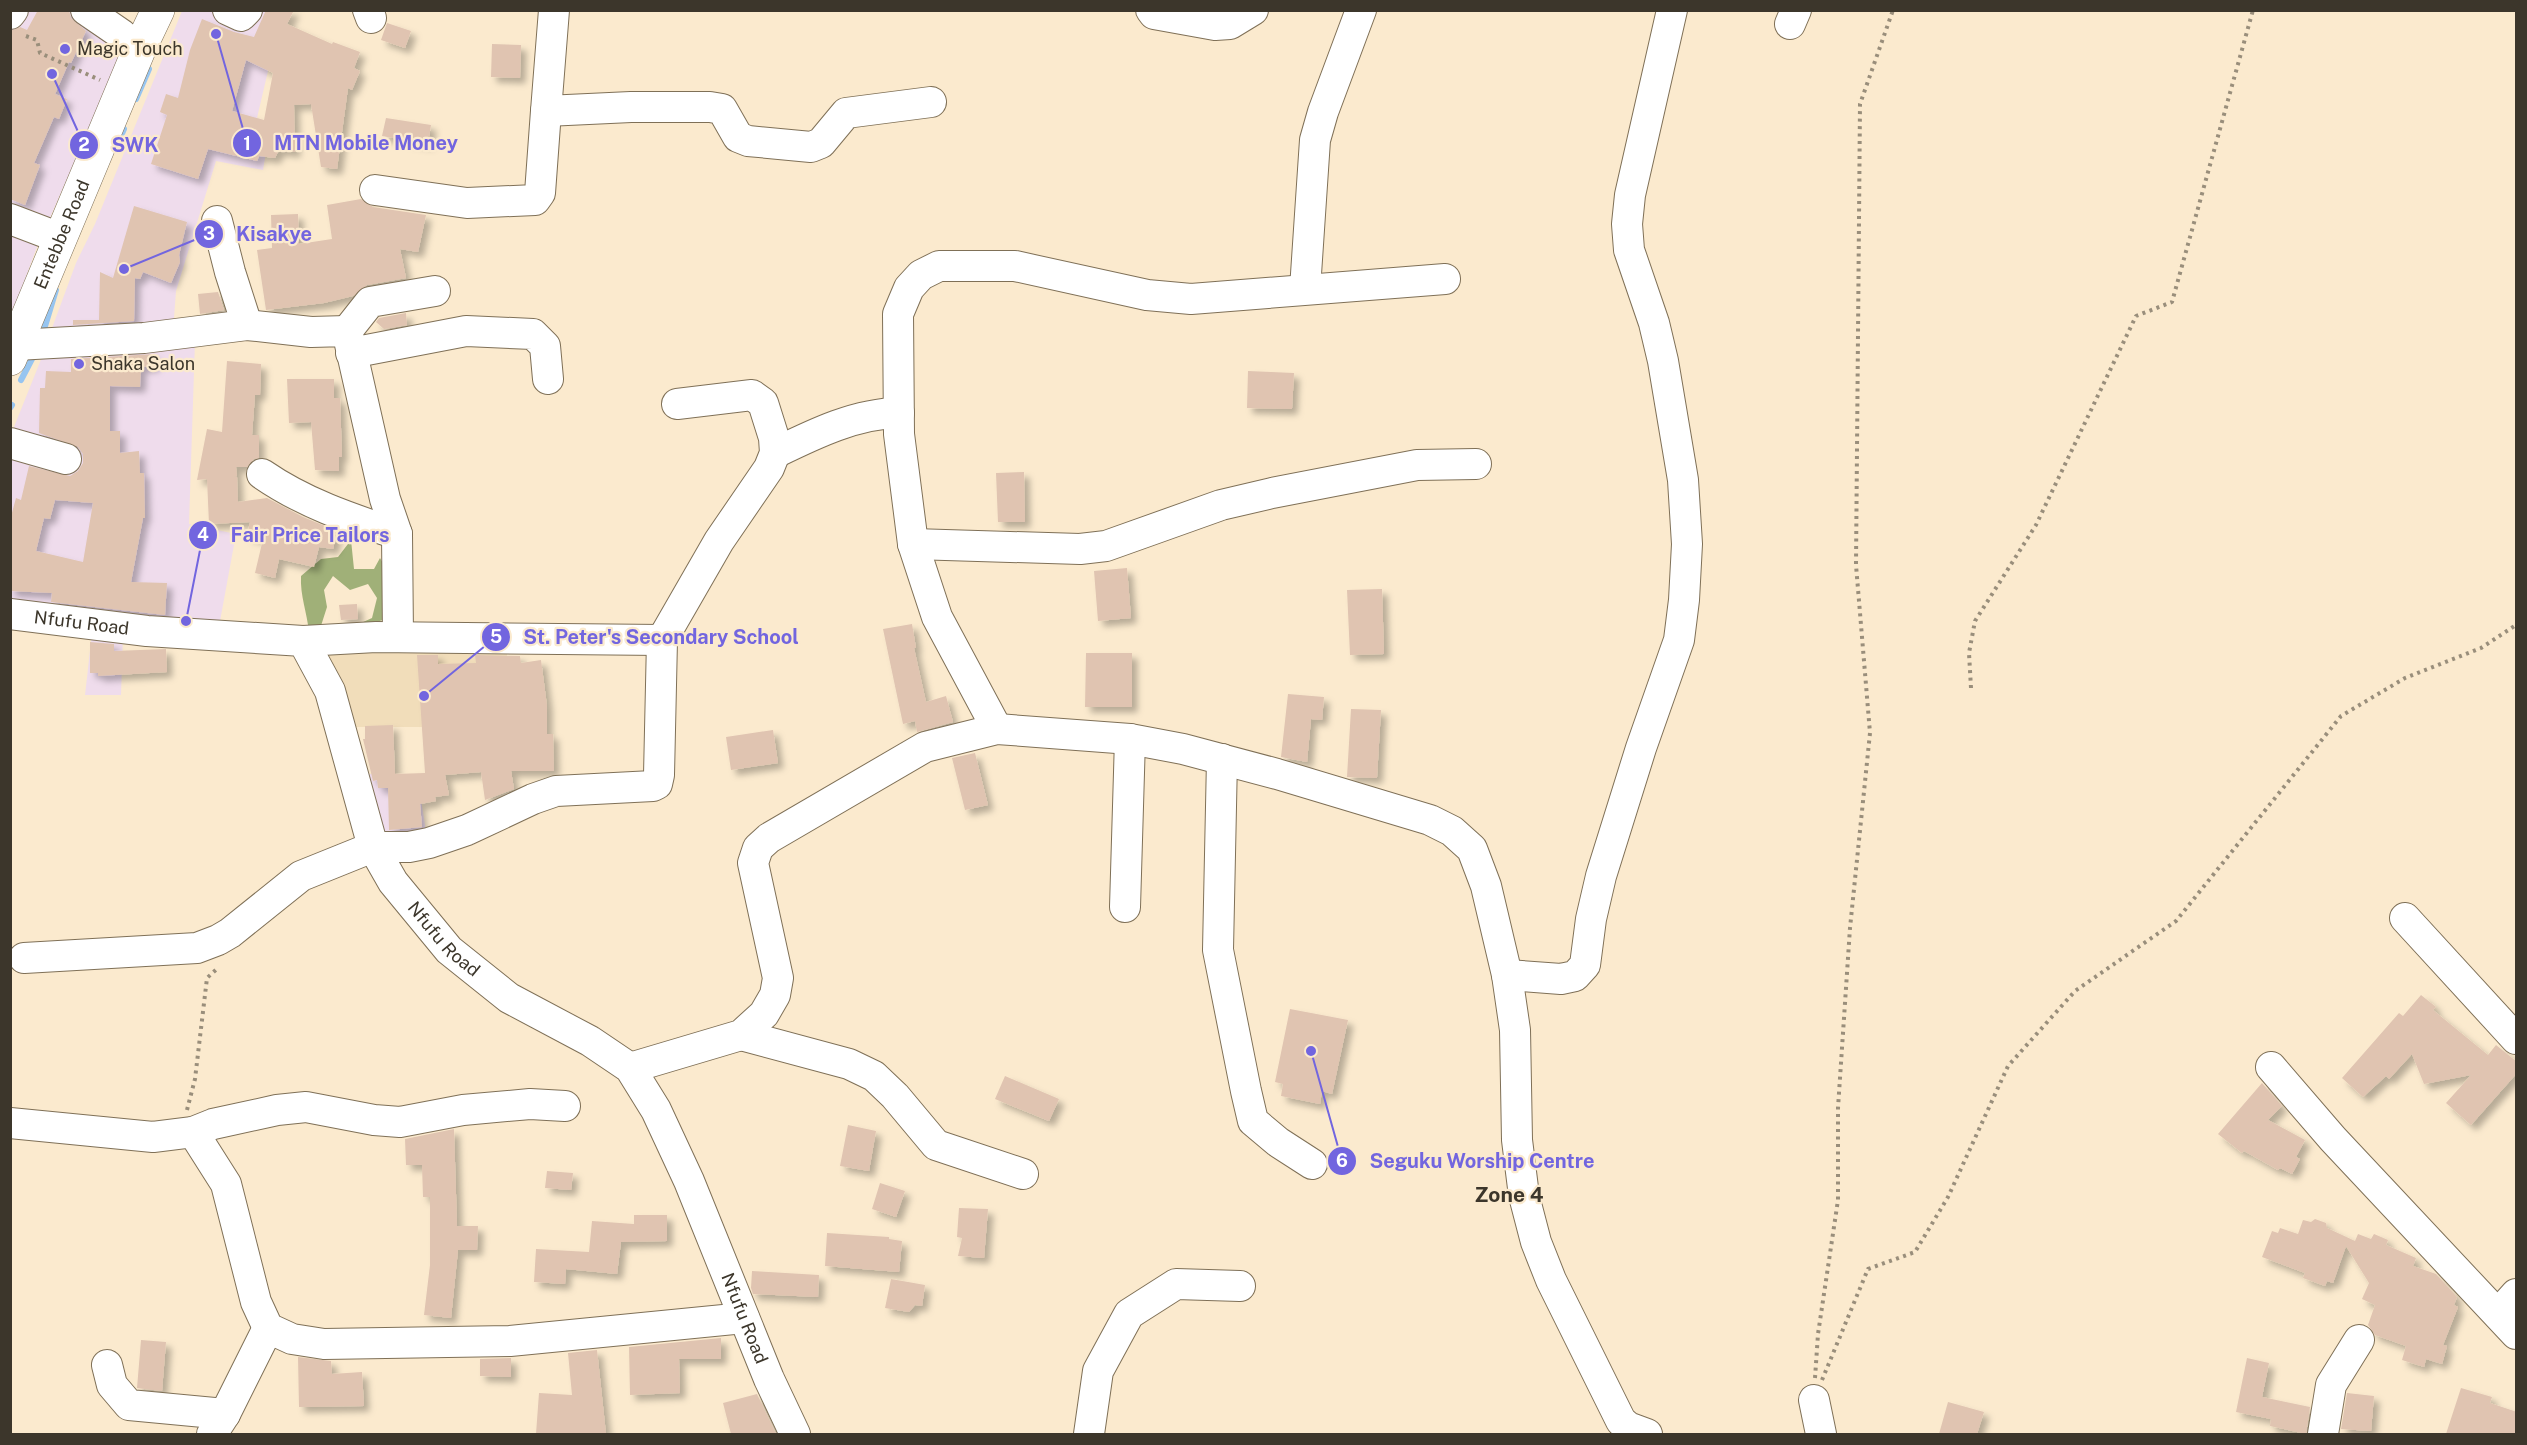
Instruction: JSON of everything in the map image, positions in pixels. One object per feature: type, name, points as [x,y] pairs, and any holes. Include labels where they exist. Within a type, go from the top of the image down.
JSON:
[{"type":"main road","name":"Entebbe Road","points":[[13,352],[139,50],[158,10]]},
{"type":"street","points":[[86,10],[121,34],[139,50]]},
{"type":"street","points":[[228,10],[241,16],[247,10]]},
{"type":"street","points":[[375,190],[467,203],[535,200],[540,193],[554,10]]},
{"type":"street","points":[[1151,10],[1154,14],[1215,25],[1230,24],[1253,10]]},
{"type":"street","points":[[1305,289],[1316,140],[1323,112],[1361,10]]},
{"type":"street","points":[[1507,975],[1561,979],[1575,976],[1585,965],[1591,919],[1601,876],[1641,748],[1679,640],[1687,544],[1683,480],[1663,361],[1654,323],[1629,250],[1627,224],[1630,195],[1671,10]]},
{"type":"street","points":[[546,111],[630,107],[710,107],[722,109],[738,136],[748,141],[811,147],[821,143],[846,113],[931,102]]},
{"type":"street","points":[[10,219],[60,238]]},
{"type":"street","points":[[217,221],[247,325]]},
{"type":"street","points":[[997,729],[937,617],[913,544],[904,486],[899,413],[898,314],[909,288],[921,275],[939,266],[1015,266],[1148,296],[1191,298],[1445,279]]},
{"type":"street","points":[[399,637],[397,534],[385,499],[349,342],[370,302],[435,291]]},
{"type":"street","points":[[13,352],[247,325],[311,332],[349,342],[466,331],[533,334],[545,346],[548,380]]},
{"type":"street","points":[[24,957],[197,948],[230,933],[301,876],[373,847],[410,847],[429,843],[467,830],[533,799],[556,791],[657,784],[662,640],[719,541],[769,468],[774,453],[774,438],[763,403],[752,395],[677,404]]},
{"type":"street","points":[[774,453],[835,427],[883,413],[899,413]]},
{"type":"street","points":[[10,443],[66,459]]},
{"type":"street","points":[[913,544],[1080,549],[1106,546],[1221,505],[1417,465],[1476,464]]},
{"type":"street","points":[[262,474],[290,493],[334,513],[397,534]]},
{"type":"street","name":"Nfufu Road","points":[[10,614],[135,630],[303,641],[330,691],[373,847],[393,882],[449,950],[509,998],[590,1041],[630,1068],[656,1110],[689,1181],[744,1318],[795,1434]]},
{"type":"street","points":[[303,641],[399,637],[662,640]]},
{"type":"street","points":[[630,1068],[741,1035],[764,1014],[775,995],[778,978],[753,863],[758,848],[769,838],[925,747],[997,729],[1130,739],[1222,759],[1430,820],[1452,831],[1472,849],[1486,886],[1507,975],[1515,1030],[1517,1140],[1524,1196],[1536,1242],[1551,1280],[1621,1421],[1633,1432]]},
{"type":"street","points":[[1125,907],[1130,739]]},
{"type":"street","points":[[1222,759],[1218,950],[1246,1091],[1253,1121],[1278,1142],[1312,1164]]},
{"type":"street","points":[[2405,918],[2517,1039]]},
{"type":"street","points":[[741,1035],[849,1064],[874,1076],[936,1145],[1023,1174]]},
{"type":"street","points":[[2271,1067],[2332,1139],[2510,1314]]},
{"type":"street","points":[[10,1123],[153,1137],[193,1132],[277,1110],[306,1107],[374,1120],[400,1122],[425,1115],[463,1110],[530,1104],[565,1106]]},
{"type":"street","points":[[193,1132],[226,1184],[256,1302],[268,1328],[292,1339],[324,1344],[510,1341],[744,1318]]},
{"type":"street","points":[[1089,1434],[1098,1371],[1129,1314],[1176,1284],[1240,1286]]},
{"type":"street","points":[[106,1365],[112,1385],[129,1405],[218,1424],[268,1328]]},
{"type":"street","points":[[2323,1434],[2331,1385],[2359,1340]]},
{"type":"street","points":[[1814,1400],[1821,1434]]},
{"type":"path","points":[[1814,1400],[1818,1334],[1838,1200],[1838,1108],[1850,928],[1870,733],[1856,565],[1860,104],[1893,10]]},
{"type":"path","points":[[1971,688],[1969,653],[1975,621],[2036,525],[2136,316],[2172,302],[2253,10]]},
{"type":"path","points":[[17,20],[37,40],[40,53],[122,91]]},
{"type":"path","points":[[1814,1400],[1868,1269],[1914,1252],[1948,1197],[2008,1066],[2067,999],[2075,991],[2176,921],[2341,716],[2405,678],[2481,648],[2517,625]]},
{"type":"path","points":[[193,1132],[187,1110],[195,1079],[207,978],[223,963]]},
{"type":"shaded area","points":[[20,11],[77,11],[126,44],[49,220],[11,203],[11,22]]},
{"type":"shaded area","points":[[182,11],[290,11],[268,71],[257,118],[271,123],[263,170],[216,161],[176,291],[173,331],[48,339],[76,263],[95,224]]},
{"type":"shaded area","points":[[11,215],[44,228],[11,317]]},
{"type":"shaded area","points":[[195,341],[189,524],[236,534],[218,632],[11,606],[10,437],[44,352]]},
{"type":"shaded area","points":[[92,633],[123,635],[121,695],[85,695]]},
{"type":"shaded area","points":[[507,644],[507,727],[349,727],[329,655],[339,646]]},
{"type":"shaded area","points":[[360,774],[417,774],[427,838],[382,843]]},
{"type":"green space","points":[[351,540],[354,569],[374,569],[380,558],[387,571],[385,619],[364,627],[361,623],[372,618],[377,598],[368,584],[350,590],[333,576],[324,590],[327,607],[319,632],[309,632],[301,576],[321,559],[338,557]]},
{"type":"building","points":[[38,10],[69,10],[71,18],[86,31],[55,94],[67,99],[59,119],[54,117],[34,163],[40,165],[25,205],[10,199],[10,31],[20,27],[27,30]]},
{"type":"building","points":[[266,10],[294,10],[287,24],[332,44],[333,42],[360,52],[354,68],[360,71],[352,90],[348,88],[337,169],[321,167],[311,104],[294,105],[295,152],[279,150],[275,158],[259,156],[257,161],[208,149],[198,179],[151,164],[167,115],[160,112],[166,94],[178,98],[190,50],[202,19],[234,32],[254,37]],"holes":[[[246,60],[273,73],[264,120],[232,111]]]},
{"type":"building","points":[[387,23],[411,31],[405,48],[381,40]]},
{"type":"building","points":[[492,44],[521,45],[520,78],[491,77]]},
{"type":"building","points":[[386,118],[431,125],[428,144],[382,136]]},
{"type":"building","points":[[361,199],[373,207],[426,215],[418,252],[400,249],[406,278],[367,285],[353,296],[324,303],[266,310],[257,250],[272,248],[271,215],[298,214],[299,244],[332,239],[327,205]]},
{"type":"building","points":[[134,206],[187,222],[179,255],[180,262],[171,283],[143,272],[140,279],[135,278],[134,321],[73,325],[73,320],[99,320],[100,272],[113,278]]},
{"type":"building","points":[[218,292],[224,310],[200,314],[198,294]]},
{"type":"building","points":[[406,313],[407,325],[384,329],[376,322],[379,318]]},
{"type":"building","points":[[154,354],[154,366],[141,367],[140,387],[110,386],[110,431],[120,431],[120,453],[139,451],[140,473],[144,473],[145,518],[143,518],[131,582],[167,583],[165,615],[51,602],[52,593],[10,591],[10,520],[16,498],[21,500],[29,466],[70,476],[78,471],[83,463],[83,454],[78,447],[39,433],[40,388],[45,388],[46,371],[71,372],[71,359]],"holes":[[[55,500],[93,503],[83,562],[36,551],[44,518],[50,519]]]},
{"type":"building","points":[[227,361],[261,364],[260,395],[255,395],[252,435],[259,435],[259,458],[254,459],[247,467],[236,467],[237,476],[234,476],[237,477],[238,502],[267,498],[303,517],[337,531],[333,549],[319,547],[314,567],[279,559],[275,578],[255,573],[263,539],[247,536],[250,522],[209,524],[207,479],[197,480],[207,429],[222,432]]},
{"type":"building","points":[[1248,371],[1294,373],[1292,409],[1247,408]]},
{"type":"building","points":[[287,379],[334,379],[334,398],[340,398],[342,457],[339,457],[339,471],[315,470],[311,422],[289,423]]},
{"type":"building","points":[[1024,472],[1025,522],[998,522],[996,473]]},
{"type":"building","points":[[1127,568],[1131,618],[1098,621],[1094,571]]},
{"type":"building","points":[[1382,589],[1384,654],[1350,655],[1347,590]]},
{"type":"building","points":[[357,604],[358,619],[341,620],[339,605]]},
{"type":"building","points":[[912,624],[916,648],[914,648],[926,702],[946,696],[953,722],[917,732],[915,721],[903,724],[883,629]]},
{"type":"building","points":[[90,642],[114,644],[114,651],[166,649],[167,672],[98,676],[98,673],[90,673]]},
{"type":"building","points":[[1086,653],[1132,653],[1132,707],[1085,707]]},
{"type":"building","points":[[417,655],[438,655],[438,664],[476,663],[475,655],[520,656],[521,663],[541,660],[547,706],[547,734],[553,734],[554,771],[511,771],[514,789],[485,800],[481,772],[445,775],[449,795],[435,797],[436,801],[420,804],[422,827],[389,830],[388,788],[378,788],[377,780],[373,781],[363,739],[365,739],[365,726],[393,725],[395,774],[425,773]]},
{"type":"building","points":[[1288,694],[1324,697],[1322,720],[1311,719],[1307,762],[1281,757]]},
{"type":"building","points":[[1351,709],[1381,710],[1377,778],[1347,777]]},
{"type":"building","points":[[773,730],[778,763],[731,770],[726,737]]},
{"type":"building","points":[[975,753],[988,805],[965,810],[952,758]]},
{"type":"building","points":[[2421,995],[2436,1007],[2433,1010],[2488,1055],[2496,1045],[2517,1062],[2517,1073],[2471,1125],[2446,1103],[2471,1075],[2424,1084],[2412,1054],[2389,1079],[2386,1076],[2363,1097],[2342,1078],[2399,1013],[2403,1016]]},
{"type":"building","points":[[1290,1009],[1348,1020],[1332,1094],[1322,1091],[1320,1104],[1281,1096],[1283,1084],[1275,1082]]},
{"type":"building","points":[[1005,1076],[1059,1099],[1049,1121],[995,1099]]},
{"type":"building","points":[[2262,1083],[2282,1106],[2268,1120],[2305,1140],[2296,1157],[2300,1159],[2292,1174],[2280,1168],[2278,1170],[2244,1151],[2242,1153],[2218,1134]]},
{"type":"building","points":[[848,1125],[876,1131],[869,1171],[840,1166]]},
{"type":"building","points":[[454,1129],[457,1226],[478,1226],[477,1250],[458,1250],[451,1318],[424,1315],[430,1265],[430,1197],[423,1197],[422,1165],[406,1165],[405,1139]]},
{"type":"building","points":[[547,1171],[573,1173],[571,1190],[545,1188]]},
{"type":"building","points":[[880,1183],[905,1191],[896,1217],[872,1209]]},
{"type":"building","points":[[959,1208],[988,1209],[984,1258],[958,1256],[962,1238],[957,1237]]},
{"type":"building","points":[[634,1215],[667,1215],[667,1241],[621,1242],[617,1274],[566,1269],[565,1284],[534,1282],[536,1249],[589,1252],[592,1221],[634,1224]]},
{"type":"building","points":[[2315,1219],[2326,1223],[2327,1228],[2355,1241],[2358,1234],[2371,1239],[2374,1234],[2388,1240],[2386,1245],[2416,1258],[2413,1266],[2436,1274],[2457,1297],[2454,1305],[2458,1307],[2443,1345],[2447,1346],[2442,1364],[2426,1359],[2424,1367],[2402,1360],[2406,1346],[2375,1335],[2368,1325],[2375,1305],[2362,1299],[2369,1283],[2346,1246],[2333,1283],[2327,1281],[2325,1286],[2303,1278],[2305,1273],[2262,1257],[2272,1231],[2278,1233],[2280,1228],[2298,1234],[2303,1220],[2311,1222]]},
{"type":"building","points":[[827,1233],[889,1237],[889,1239],[902,1241],[899,1272],[825,1266]]},
{"type":"building","points":[[752,1271],[819,1275],[818,1297],[753,1294]]},
{"type":"building","points":[[891,1279],[925,1285],[922,1306],[915,1305],[909,1312],[885,1308]]},
{"type":"building","points":[[721,1338],[721,1359],[679,1359],[680,1393],[630,1395],[629,1347]]},
{"type":"building","points":[[141,1340],[166,1342],[162,1391],[137,1388]]},
{"type":"building","points":[[597,1350],[606,1434],[536,1434],[539,1393],[572,1395],[568,1353]]},
{"type":"building","points":[[298,1357],[331,1361],[332,1374],[362,1372],[364,1406],[299,1407]]},
{"type":"building","points":[[511,1358],[511,1377],[480,1376],[480,1359]]},
{"type":"building","points":[[2247,1358],[2269,1363],[2262,1397],[2310,1407],[2306,1434],[2270,1426],[2271,1419],[2236,1412]]},
{"type":"building","points":[[2461,1388],[2492,1397],[2490,1403],[2517,1412],[2517,1434],[2446,1434]]},
{"type":"building","points":[[2347,1393],[2374,1396],[2371,1431],[2341,1429]]},
{"type":"building","points":[[757,1394],[776,1434],[731,1434],[723,1403]]},
{"type":"building","points":[[1948,1402],[1984,1412],[1977,1434],[1939,1434]]},
{"type":"waterway","points":[[136,99],[149,69]]},
{"type":"waterway","points":[[117,145],[124,129]]},
{"type":"waterway","points":[[43,333],[56,290]]},
{"type":"waterway","points":[[21,380],[33,357]]},
{"type":"place","name":"MTN Mobile Money","points":[[216,34]]},
{"type":"place","name":"Magic Touch","points":[[65,49]]},
{"type":"place","name":"SWK","points":[[52,74]]},
{"type":"place","name":"Kisakye","points":[[124,269]]},
{"type":"place","name":"Shaka Salon","points":[[79,364]]},
{"type":"place","name":"Fair Price Tailors","points":[[186,621]]},
{"type":"place","name":"St. Peter's Secondary School","points":[[424,696]]},
{"type":"place","name":"Seguku Worship Centre","points":[[1311,1051]]},
{"type":"district","name":"Zone 4","points":[[1509,1195]]}]
